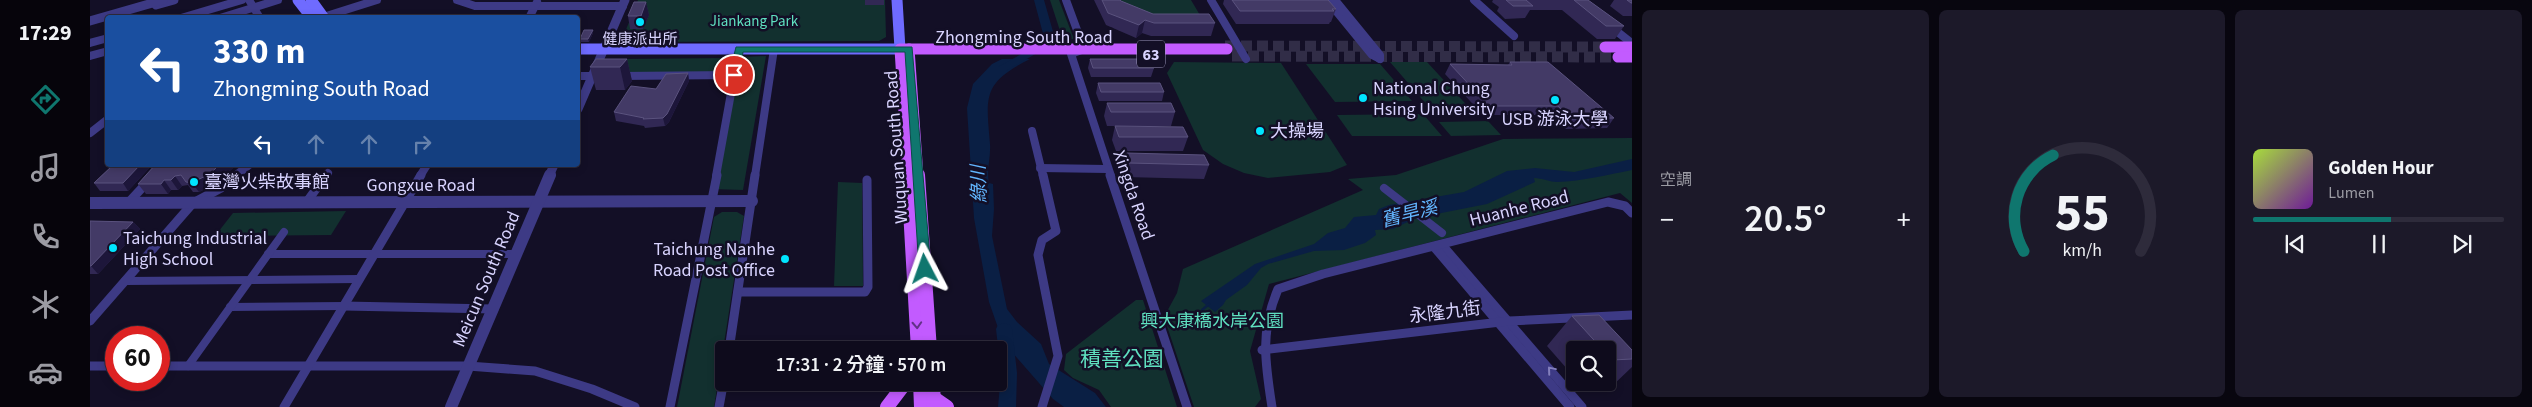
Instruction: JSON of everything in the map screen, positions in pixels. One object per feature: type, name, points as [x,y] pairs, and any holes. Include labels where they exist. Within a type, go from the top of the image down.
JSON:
[{"type":"main road","points":[[298,0],[310,15]]},
{"type":"main road","points":[[311,0],[321,15]]},
{"type":"main road","name":"Wuquan South Road","points":[[897,0],[904,51],[929,341]]},
{"type":"main road","name":"Wuquan South Road","points":[[904,0],[904,51],[918,341]]},
{"type":"main road","points":[[1631,46],[1611,52],[1632,55]]},
{"type":"main road","name":"Zhongming South Road","points":[[580,49],[739,52],[1032,49],[1068,52],[1084,49],[1229,52],[1008,53],[904,51]]},
{"type":"main road","name":"Zhongming South Road","points":[[580,54],[603,51]]},
{"type":"main road","points":[[887,407],[899,391]]},
{"type":"main road","points":[[930,399],[948,407]]},
{"type":"street","points":[[113,15],[163,0]]},
{"type":"street","points":[[123,15],[174,0]]},
{"type":"street","points":[[190,15],[242,0]]},
{"type":"street","points":[[249,0],[258,15]]},
{"type":"street","points":[[229,15],[278,0]]},
{"type":"street","points":[[328,15],[377,0]]},
{"type":"street","points":[[456,0],[475,6],[537,3],[624,3],[580,104]]},
{"type":"street","points":[[1066,0],[1084,49]]},
{"type":"street","points":[[1205,0],[1221,24],[1225,26]]},
{"type":"street","points":[[1211,0],[1246,59]]},
{"type":"street","points":[[1327,0],[1372,55],[1380,59],[1380,55],[1335,0]]},
{"type":"street","points":[[1474,0],[1514,36]]},
{"type":"street","points":[[531,15],[537,3]]},
{"type":"street","points":[[90,22],[105,17]]},
{"type":"street","points":[[90,22],[105,20]]},
{"type":"street","points":[[1603,21],[1631,46]]},
{"type":"street","points":[[90,44],[105,39]]},
{"type":"street","points":[[730,341],[773,51]]},
{"type":"street","points":[[90,56],[105,52]]},
{"type":"street","points":[[670,407],[712,202],[739,52]]},
{"type":"street","name":"Xingda Road","points":[[1068,52],[1154,302],[1187,407]]},
{"type":"street","points":[[580,76],[734,75]]},
{"type":"street","points":[[90,133],[105,121]]},
{"type":"street","points":[[1032,131],[1056,231],[1046,235],[1040,241],[1038,255],[1058,356],[1056,368],[1042,403]]},
{"type":"street","points":[[128,202],[161,167]]},
{"type":"street","points":[[90,321],[193,203],[221,188],[247,167]]},
{"type":"street","points":[[284,407],[426,167]]},
{"type":"street","name":"Meicun South Road","points":[[451,407],[553,167]]},
{"type":"street","points":[[1040,168],[1107,169]]},
{"type":"street","points":[[306,203],[328,173]]},
{"type":"street","points":[[738,292],[865,292],[868,287],[867,180]]},
{"type":"street","points":[[1384,188],[1442,233]]},
{"type":"street","name":"Gongxue Road","points":[[90,202],[752,202]]},
{"type":"street","name":"Huanhe Road","points":[[1272,407],[1262,350],[1268,317],[1278,289],[1323,274],[1608,202],[1628,210]]},
{"type":"street","points":[[188,366],[284,232]]},
{"type":"street","points":[[1438,246],[1582,407]]},
{"type":"street","points":[[268,254],[516,254]]},
{"type":"street","points":[[125,281],[359,279]]},
{"type":"street","points":[[230,307],[344,306],[494,309]]},
{"type":"street","name":"永隆九街","points":[[1262,350],[1504,321],[1632,315]]},
{"type":"street","points":[[1504,321],[1570,407]]},
{"type":"street","points":[[90,366],[105,366]]},
{"type":"street","points":[[170,366],[468,366],[535,371],[575,383],[635,407]]},
{"type":"street","points":[[719,407],[722,391]]},
{"type":"green space","name":"Jiankang Park","points":[[638,0],[885,0],[886,37],[879,41],[629,42],[623,37]]},
{"type":"green space","points":[[1050,0],[1059,0],[1074,39],[1063,40]]},
{"type":"green space","points":[[1121,0],[1191,0],[1204,22],[1126,10]]},
{"type":"green space","points":[[766,56],[743,190],[711,189],[739,57]]},
{"type":"green space","points":[[730,58],[731,62],[724,72],[615,73],[614,62],[620,59]]},
{"type":"green space","name":"大操場","points":[[1174,62],[1281,63],[1347,165],[1330,172],[1268,178],[1244,173],[1223,164],[1203,150],[1167,73]]},
{"type":"green space","points":[[1390,62],[1427,62],[1475,114],[1432,115],[1425,106],[1461,105],[1427,105]]},
{"type":"green space","points":[[1306,64],[1380,64],[1412,101],[1335,102]]},
{"type":"green space","points":[[1423,114],[1442,136],[1352,136],[1337,115]]},
{"type":"green space","points":[[1488,121],[1501,135],[1451,136],[1439,122]]},
{"type":"green space","name":"興大康橋水岸公園","points":[[1632,138],[1632,203],[1620,193],[1269,284],[1250,351],[1261,399],[1255,407],[1194,407],[1164,317],[1177,293],[1183,269],[1363,190],[1348,179],[1396,175],[1503,139]]},
{"type":"green space","points":[[838,182],[862,183],[863,286],[834,286]]},
{"type":"green space","points":[[346,211],[331,235],[215,236],[233,213]]},
{"type":"green space","points":[[722,212],[737,212],[744,216],[724,341],[715,341],[715,391],[717,391],[714,407],[677,407],[714,217]]},
{"type":"green space","name":"積善公園","points":[[1136,300],[1143,300],[1177,407],[1111,407],[1099,390],[1073,378],[1064,370],[1066,354]]},
{"type":"water","points":[[1002,59],[1030,59],[1014,68],[995,84],[990,92],[988,102],[990,149],[988,178],[989,183],[993,184],[994,209],[992,236],[1007,309],[1017,322],[1041,344],[1049,364],[1095,393],[1106,407],[1064,407],[1053,399],[1007,347],[1007,341],[1003,341],[989,302],[974,218],[967,108],[973,84],[992,64]]},
{"type":"water","name":"舊旱溪","points":[[1632,159],[1632,170],[1595,178],[1567,181],[1554,182],[1534,178],[1535,182],[1487,204],[1416,218],[1393,229],[1375,230],[1376,235],[1365,243],[1344,250],[1314,251],[1268,264],[1261,268],[1247,285],[1226,300],[1215,312],[1201,301],[1255,264],[1314,244],[1328,233],[1345,228],[1354,217],[1376,215],[1379,209],[1389,205],[1464,192],[1507,171],[1535,168],[1574,172]]},
{"type":"building","points":[[1102,0],[1120,0],[1153,14],[1209,14],[1215,23],[1154,23],[1145,20],[1139,25],[1108,13]]},
{"type":"building","points":[[1232,0],[1328,0],[1336,9],[1332,9],[1334,11],[1240,11]]},
{"type":"building","points":[[1506,0],[1526,0],[1533,6],[1513,6]]},
{"type":"building","points":[[1574,0],[1588,0],[1624,26],[1606,26]]},
{"type":"building","points":[[634,2],[646,2],[641,16],[628,16]]},
{"type":"building","points":[[584,30],[593,30],[588,39],[580,39]]},
{"type":"building","points":[[596,59],[627,59],[620,67],[590,67]]},
{"type":"building","points":[[1090,59],[1150,59],[1154,68],[1093,68]]},
{"type":"building","points":[[1510,62],[1548,62],[1614,118],[1572,119],[1558,106],[1489,106],[1450,64],[1512,65]]},
{"type":"building","points":[[688,73],[667,114],[663,118],[643,119],[614,112],[631,86],[656,89],[666,74]]},
{"type":"building","points":[[1098,83],[1160,83],[1164,92],[1101,92]]},
{"type":"building","points":[[1107,103],[1171,103],[1175,112],[1111,112]]},
{"type":"building","points":[[1115,126],[1183,127],[1188,137],[1119,137]]},
{"type":"building","points":[[1126,153],[1204,155],[1209,165],[1129,163]]},
{"type":"building","points":[[111,167],[138,167],[123,183],[94,183]]},
{"type":"building","points":[[153,167],[217,167],[211,173],[192,183],[186,182],[181,175],[175,176],[171,180],[164,180],[161,184],[138,184]]},
{"type":"building","points":[[90,221],[133,222],[91,266],[90,266]]},
{"type":"building","points":[[1599,315],[1632,350],[1632,359],[1616,360],[1616,341],[1595,341],[1572,316]]},
{"type":"waterway","name":"綠川","points":[[1002,69],[1051,42],[1039,0]]},
{"type":"waterway","name":"舊旱溪","points":[[1202,310],[1209,304]]},
{"type":"waterway","name":"綠川","points":[[1004,329],[1009,373],[1007,407]]},
{"type":"tunnel","points":[[1225,46],[1605,47]]},
{"type":"tunnel","points":[[1232,56],[1618,57]]},
{"type":"place","name":"健康派出所","points":[[640,22]]},
{"type":"place","name":"National Chung Hsing University","points":[[1363,98]]},
{"type":"place","name":"USB 游泳大學","points":[[1555,100]]},
{"type":"place","name":"大操場","points":[[1260,131]]},
{"type":"place","name":"臺灣火柴故事館","points":[[194,182]]},
{"type":"place","name":"Taichung Industrial High School","points":[[113,248]]},
{"type":"place","name":"Taichung Nanhe Road Post Office","points":[[785,259]]},
{"type":"route","points":[[734,75],[739,49],[909,49],[925,269]]}]
